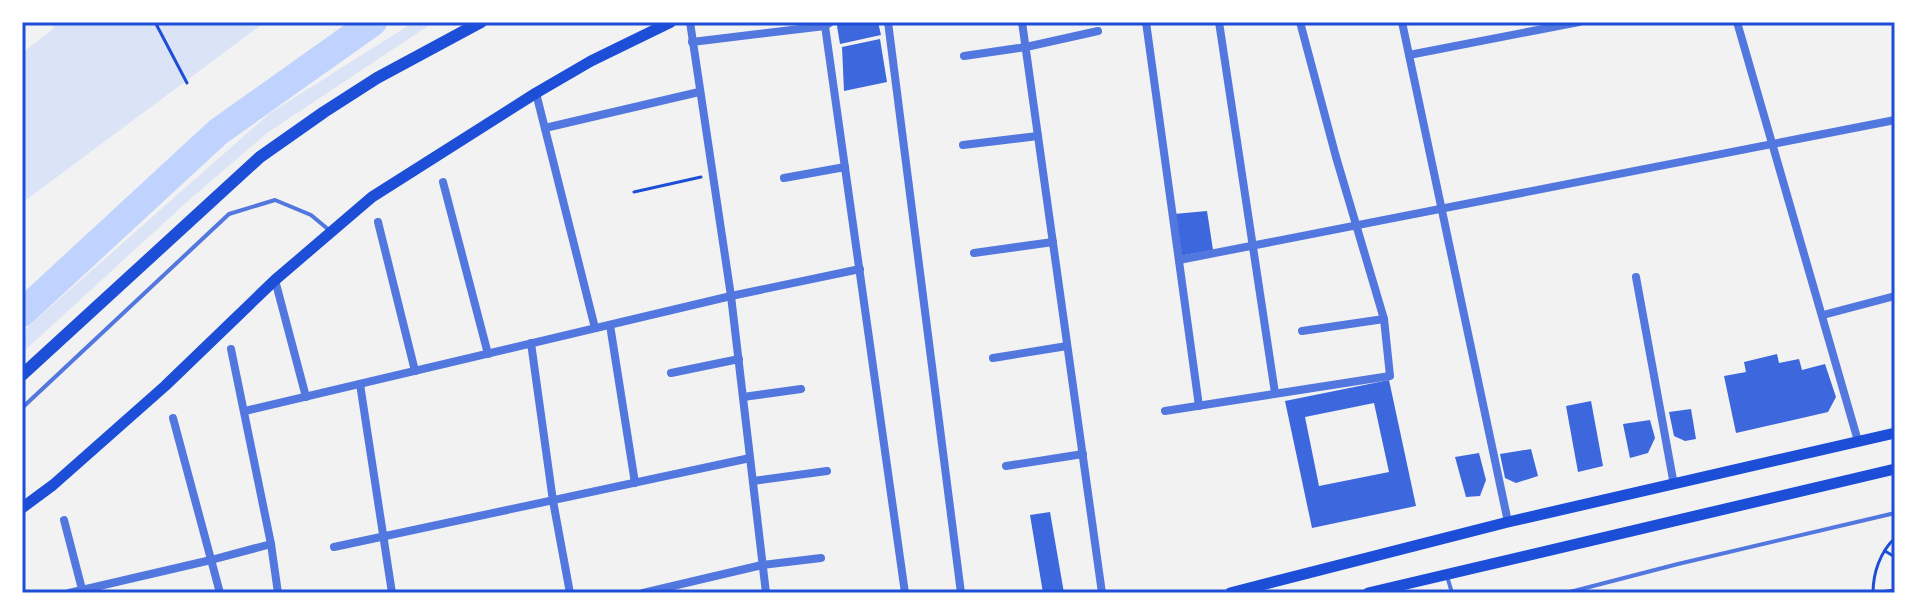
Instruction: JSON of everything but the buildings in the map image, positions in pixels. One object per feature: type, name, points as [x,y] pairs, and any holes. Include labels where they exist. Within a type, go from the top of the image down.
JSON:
[{"type":"main road","points":[[436,47],[459,22]]},
{"type":"main road","points":[[22,375],[260,157],[377,78],[481,22]]},
{"type":"main road","points":[[22,508],[53,485],[165,386],[275,280],[372,197],[536,93],[591,61],[671,22]]},
{"type":"main road","points":[[1230,593],[1508,522],[1895,433]]},
{"type":"main road","points":[[1368,593],[1895,469]]},
{"type":"street","points":[[690,22],[731,296],[766,593]]},
{"type":"street","points":[[888,22],[961,593]]},
{"type":"street","points":[[1022,22],[1102,593]]},
{"type":"street","points":[[1146,22],[1199,406]]},
{"type":"street","points":[[1219,22],[1275,393]]},
{"type":"street","points":[[1165,411],[1390,376],[1384,319],[1300,22]]},
{"type":"street","points":[[1402,22],[1508,522]]},
{"type":"street","points":[[1409,55],[1579,22]]},
{"type":"street","points":[[1737,22],[1858,441]]},
{"type":"street","points":[[692,42],[828,24],[905,593]]},
{"type":"street","points":[[964,56],[1026,47],[1098,31]]},
{"type":"street","points":[[545,128],[699,92]]},
{"type":"street","points":[[536,93],[595,328]]},
{"type":"street","points":[[1179,260],[1895,120]]},
{"type":"street","points":[[963,145],[1038,136]]},
{"type":"street","points":[[784,178],[845,167]]},
{"type":"street","points":[[443,182],[488,354]]},
{"type":"street","points":[[378,222],[415,371]]},
{"type":"street","points":[[974,253],[1053,242]]},
{"type":"street","points":[[245,411],[731,296],[860,269]]},
{"type":"street","points":[[1636,277],[1674,485]]},
{"type":"street","points":[[275,280],[306,397]]},
{"type":"street","points":[[1823,315],[1895,296]]},
{"type":"street","points":[[1302,331],[1384,319]]},
{"type":"street","points":[[610,325],[635,483]]},
{"type":"street","points":[[531,343],[553,501],[570,593]]},
{"type":"street","points":[[993,358],[1067,346]]},
{"type":"street","points":[[231,349],[278,593]]},
{"type":"street","points":[[671,373],[739,359]]},
{"type":"street","points":[[360,384],[392,593]]},
{"type":"street","points":[[743,397],[801,389]]},
{"type":"street","points":[[173,418],[220,593]]},
{"type":"street","points":[[1006,466],[1083,454]]},
{"type":"street","points":[[334,547],[750,458]]},
{"type":"street","points":[[753,481],[827,471]]},
{"type":"street","points":[[64,520],[82,592]]},
{"type":"street","points":[[69,593],[271,544]]},
{"type":"street","points":[[643,593],[762,565],[821,558]]},
{"type":"lane","points":[[22,408],[229,214],[275,200],[311,215],[330,232]]},
{"type":"lane","points":[[1566,593],[1895,513]]},
{"type":"lane","points":[[1447,573],[1452,593]]},
{"type":"path","points":[[155,22],[187,83]]},
{"type":"path","points":[[634,192],[712,175]]},
{"type":"path","points":[[1895,538],[1888,544],[1873,578],[1873,593],[1895,590]]},
{"type":"path","points":[[1885,551],[1895,557]]},
{"type":"shaded area","points":[[50,22],[265,22],[22,203],[22,53],[54,28]]},
{"type":"shaded area","points":[[414,22],[434,22],[267,133],[22,353],[22,332],[270,113]]},
{"type":"waterway","points":[[22,313],[218,132],[373,22]]}]
